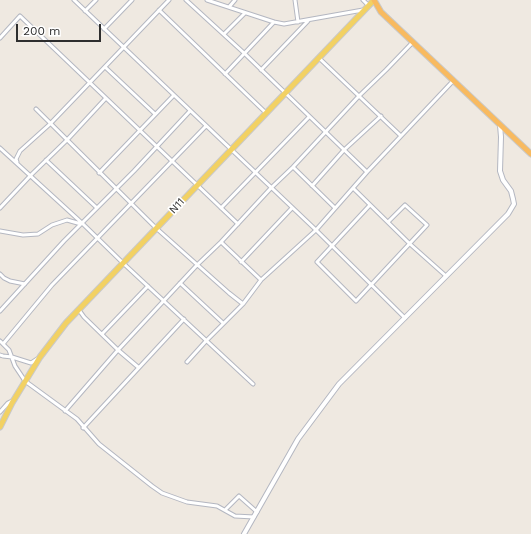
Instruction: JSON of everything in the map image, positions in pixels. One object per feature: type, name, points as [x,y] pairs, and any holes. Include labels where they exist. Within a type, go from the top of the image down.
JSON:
[{"type":"highway","points":[[374,0],[381,12],[531,154]]},
{"type":"main road","name":"N11","points":[[0,427],[12,403],[40,358],[51,342],[79,309],[374,0]]},
{"type":"street","points":[[74,0],[316,230],[404,318]]},
{"type":"street","points":[[85,11],[96,0]]},
{"type":"street","points":[[104,29],[132,0]]},
{"type":"street","points":[[17,163],[16,159],[20,151],[50,124],[169,0]]},
{"type":"street","points":[[186,0],[262,70],[367,172]]},
{"type":"street","points":[[207,0],[284,24],[364,10]]},
{"type":"street","points":[[228,7],[235,0]]},
{"type":"street","points":[[295,0],[298,22]]},
{"type":"street","points":[[363,0],[369,6]]},
{"type":"street","points":[[159,10],[266,113]]},
{"type":"street","points":[[224,34],[245,13]]},
{"type":"street","points":[[0,38],[20,16],[238,224]]},
{"type":"street","points":[[262,70],[308,21]]},
{"type":"street","points":[[225,74],[274,22]]},
{"type":"street","points":[[64,411],[197,265],[221,242],[359,96],[413,42]]},
{"type":"street","points":[[319,58],[401,136]]},
{"type":"street","points":[[105,67],[155,114]]},
{"type":"street","points":[[187,362],[223,323],[244,304],[261,280],[316,230],[367,172],[453,81]]},
{"type":"street","points":[[99,173],[174,95]]},
{"type":"street","points":[[0,208],[106,98]]},
{"type":"street","points":[[36,110],[156,228],[229,294],[244,304]]},
{"type":"street","points":[[0,311],[190,111]]},
{"type":"street","points":[[312,186],[344,150],[380,116]]},
{"type":"street","points":[[221,208],[310,117]]},
{"type":"street","points":[[244,534],[306,427],[346,377],[505,217],[514,204],[512,191],[503,180],[500,171],[500,125]]},
{"type":"street","points":[[3,344],[52,285],[206,126]]},
{"type":"street","points":[[0,148],[31,175],[81,224],[253,384]]},
{"type":"street","points":[[46,160],[98,208]]},
{"type":"street","points":[[293,167],[335,208]]},
{"type":"street","points":[[353,188],[410,244],[446,276]]},
{"type":"street","points":[[370,205],[317,262],[356,301],[427,225],[405,204],[388,222]]},
{"type":"street","points":[[241,262],[292,208]]},
{"type":"street","points":[[0,232],[23,235],[38,234],[52,225],[67,220],[81,224]]},
{"type":"street","points":[[221,242],[261,280]]},
{"type":"street","points":[[0,274],[10,281],[25,284]]},
{"type":"street","points":[[180,283],[223,323]]},
{"type":"street","points":[[102,334],[148,286]]},
{"type":"street","points":[[79,309],[84,317],[138,367]]},
{"type":"street","points":[[83,428],[184,319]]},
{"type":"street","points":[[0,341],[9,350],[15,366],[25,381],[64,411],[77,419],[83,428],[114,457],[162,493],[187,502],[217,506],[235,516],[254,516]]},
{"type":"street","points":[[0,354],[31,363],[40,358]]},
{"type":"street","points":[[0,412],[8,403],[15,399]]},
{"type":"street","points":[[226,510],[239,496],[257,512]]}]
